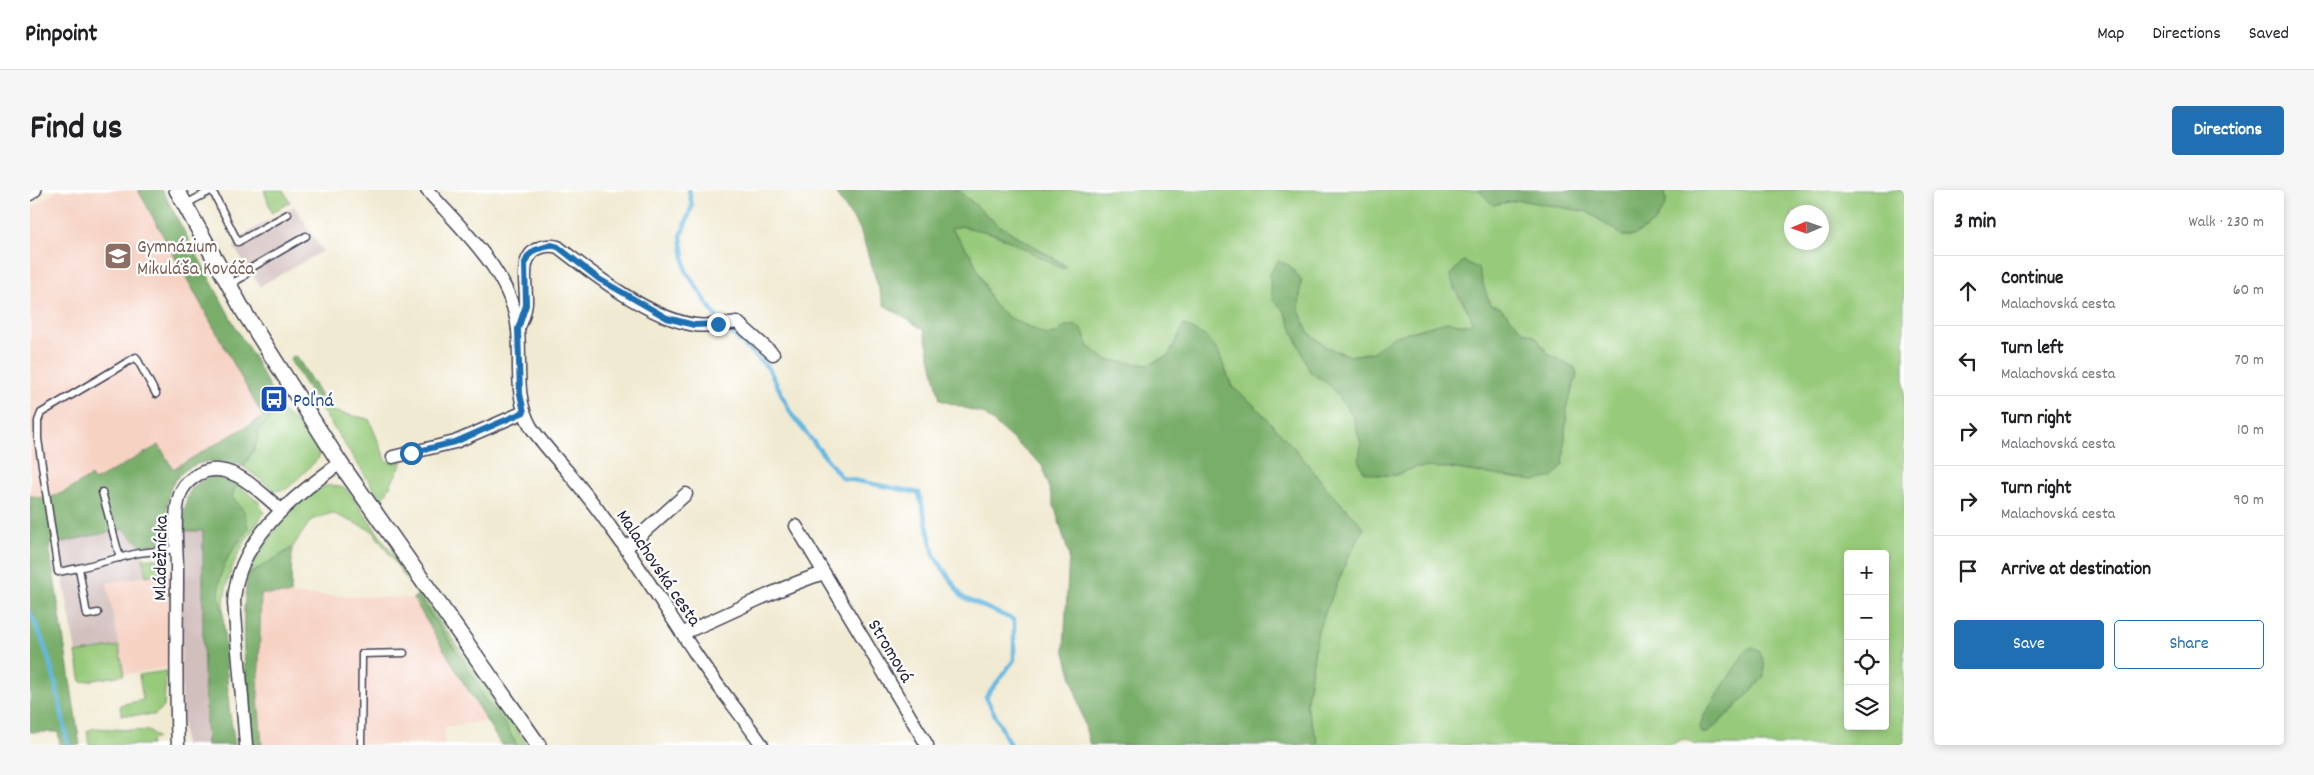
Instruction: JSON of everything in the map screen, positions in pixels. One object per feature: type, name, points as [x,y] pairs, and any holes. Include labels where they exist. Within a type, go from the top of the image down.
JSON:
[{"type":"street","points":[[30,194],[36,190]]},
{"type":"street","points":[[177,190],[229,285],[263,342],[340,463],[538,745]]},
{"type":"street","name":"Malachovská cesta","points":[[427,190],[489,260],[503,281],[510,298],[518,329],[520,394],[524,412],[531,426],[588,496],[626,548],[695,652],[762,745]]},
{"type":"street","name":"Malachovská cesta","points":[[518,329],[526,305],[525,263],[528,256],[535,250],[551,245],[558,247],[599,279],[667,318],[694,325],[737,322],[773,354]]},
{"type":"street","points":[[393,457],[455,442],[524,412]]},
{"type":"street","points":[[246,745],[234,621],[234,594],[242,567],[256,542],[281,510],[340,463]]},
{"type":"street","name":"Mládežnícka","points":[[178,745],[177,549],[178,507],[182,490],[199,474],[214,470],[226,471],[239,476],[281,510]]},
{"type":"street","points":[[626,548],[686,494]]},
{"type":"street","name":"Stromová","points":[[796,526],[927,745]]},
{"type":"street","points":[[683,633],[725,616],[795,583],[824,573]]},
{"type":"lane","points":[[185,205],[212,190],[238,242],[288,214]]},
{"type":"lane","points":[[229,285],[251,268],[306,236]]},
{"type":"lane","points":[[156,394],[136,357],[42,412],[38,420],[38,439],[58,572],[138,553],[177,549]]},
{"type":"lane","points":[[102,492],[120,558]]},
{"type":"lane","points":[[79,568],[87,615],[98,613]]},
{"type":"lane","points":[[360,745],[362,654],[404,653]]},
{"type":"shaded area","points":[[58,190],[138,190],[263,417],[172,469],[159,445],[94,481],[91,476],[56,496],[38,499],[30,495],[30,209]]},
{"type":"shaded area","points":[[294,206],[323,251],[260,286],[234,248],[240,237]]},
{"type":"shaded area","points":[[123,529],[141,545],[146,576],[107,583],[119,646],[76,653],[57,543]]},
{"type":"shaded area","points":[[184,531],[203,531],[203,643],[207,745],[184,745],[181,665]]},
{"type":"shaded area","points":[[183,570],[181,665],[124,675],[107,583]]},
{"type":"shaded area","points":[[261,594],[413,598],[486,721],[445,727],[444,745],[262,745],[258,697]]},
{"type":"green space","points":[[138,190],[162,190],[281,409],[259,430],[256,445],[244,467],[234,463],[212,461],[192,466],[175,480],[167,502],[167,540],[165,543],[141,545],[123,529],[49,545],[80,745],[60,745],[58,732],[30,732],[30,495],[46,498],[62,493],[91,476],[94,481],[159,445],[173,469],[263,417]]},
{"type":"green space","points":[[264,190],[283,190],[290,202],[272,213]]},
{"type":"green space","points":[[833,190],[958,190],[997,224],[1067,267],[1063,269],[996,234],[960,226],[951,229],[971,255],[993,304],[1008,317],[1046,335],[1056,334],[1063,327],[1075,324],[1082,329],[1089,347],[1106,360],[1149,365],[1169,355],[1184,325],[1205,336],[1218,351],[1232,387],[1254,405],[1364,528],[1348,558],[1318,630],[1306,706],[1319,745],[1090,745],[1064,649],[1069,555],[1042,465],[984,414],[940,400],[924,330],[884,305],[860,229]]},
{"type":"green space","points":[[958,190],[1478,190],[1493,205],[1519,200],[1588,212],[1623,236],[1634,236],[1655,222],[1666,204],[1665,190],[1904,190],[1904,745],[1695,745],[1689,740],[1683,739],[1671,745],[1319,745],[1306,706],[1318,630],[1348,558],[1364,527],[1330,492],[1296,450],[1254,405],[1232,387],[1218,351],[1184,325],[1169,355],[1149,365],[1106,360],[1089,347],[1082,329],[1063,327],[1056,334],[1046,335],[1008,317],[993,304],[971,255],[951,229],[961,227],[975,228],[1007,240],[1063,269],[1064,264],[997,224]],"holes":[[[1301,280],[1299,309],[1307,331],[1326,347],[1350,356],[1374,352],[1392,337],[1447,322],[1465,325],[1473,323],[1471,315],[1453,288],[1484,289],[1490,305],[1500,307],[1523,331],[1535,336],[1548,354],[1575,368],[1577,375],[1567,405],[1563,465],[1534,481],[1450,468],[1416,467],[1396,475],[1378,475],[1359,462],[1361,444],[1353,416],[1331,386],[1310,371],[1285,312]],[[1752,647],[1763,677],[1742,701],[1708,733],[1702,733],[1703,717],[1746,651]]]},
{"type":"green space","points":[[1478,190],[1665,190],[1666,204],[1655,222],[1634,236],[1623,236],[1588,212],[1519,200],[1493,205]]},
{"type":"green space","points":[[1278,261],[1289,265],[1301,280],[1299,309],[1307,331],[1326,347],[1350,356],[1374,352],[1392,337],[1447,322],[1465,325],[1472,323],[1471,317],[1450,275],[1463,261],[1478,268],[1490,305],[1500,307],[1523,331],[1535,336],[1548,354],[1575,368],[1577,375],[1567,405],[1563,465],[1554,477],[1534,481],[1450,468],[1416,467],[1396,475],[1378,475],[1364,472],[1359,462],[1361,444],[1353,416],[1331,386],[1310,372],[1285,312],[1273,300],[1269,275]]},
{"type":"green space","points":[[293,356],[297,357],[320,394],[318,397],[314,398],[290,360]]},
{"type":"green space","points":[[320,394],[331,411],[369,419],[386,460],[393,463],[403,461],[382,501],[314,398]]},
{"type":"green space","points":[[281,409],[310,437],[318,451],[319,458],[287,489],[275,491],[244,467],[256,445],[259,430]]},
{"type":"green space","points":[[216,477],[236,484],[232,497],[244,511],[248,527],[226,562],[219,586],[223,612],[229,708],[235,745],[207,745],[203,643],[203,531],[184,531],[188,495],[197,483]]},
{"type":"green space","points":[[236,484],[259,502],[264,513],[241,548],[231,571],[227,583],[223,612],[218,591],[219,577],[222,567],[244,537],[244,511],[232,497]]},
{"type":"green space","points":[[330,485],[345,488],[351,495],[527,745],[517,745],[504,723],[482,696],[476,680],[465,663],[373,531],[332,513],[311,520],[292,548],[248,575],[271,535],[293,509],[317,490]]},
{"type":"green space","points":[[292,548],[291,594],[261,594],[258,697],[262,745],[253,745],[246,682],[244,638],[245,596],[248,575]]},
{"type":"green space","points":[[143,558],[158,559],[164,563],[167,572],[146,576]]},
{"type":"green space","points":[[417,596],[465,663],[476,680],[482,696],[504,723],[517,745],[501,745],[413,598]]},
{"type":"green space","points":[[119,646],[124,675],[81,682],[76,653]]},
{"type":"green space","points":[[1752,647],[1759,650],[1764,662],[1764,677],[1742,701],[1707,733],[1702,733],[1700,727],[1703,717],[1746,650]]},
{"type":"green space","points":[[166,671],[164,707],[154,715],[121,715],[120,705],[143,700],[139,675]]},
{"type":"green space","points":[[94,728],[150,731],[157,737],[151,741],[151,745],[89,745],[87,731]]},
{"type":"waterway","points":[[689,190],[692,206],[681,236],[686,271],[718,320],[769,369],[792,415],[842,478],[919,493],[934,555],[962,597],[1014,620],[1014,660],[986,697],[1010,745]]},
{"type":"waterway","points":[[30,613],[44,644],[49,661],[68,745]]},
{"type":"place","name":"Gymnázium Mikuláša Kováča","points":[[118,256]]},
{"type":"place","name":"Poľná","points":[[274,399]]},
{"type":"route","points":[[411,453],[455,442],[524,412],[520,394],[518,329],[526,305],[525,263],[528,256],[543,246],[551,245],[558,247],[599,279],[667,318],[694,325],[718,324]]}]
